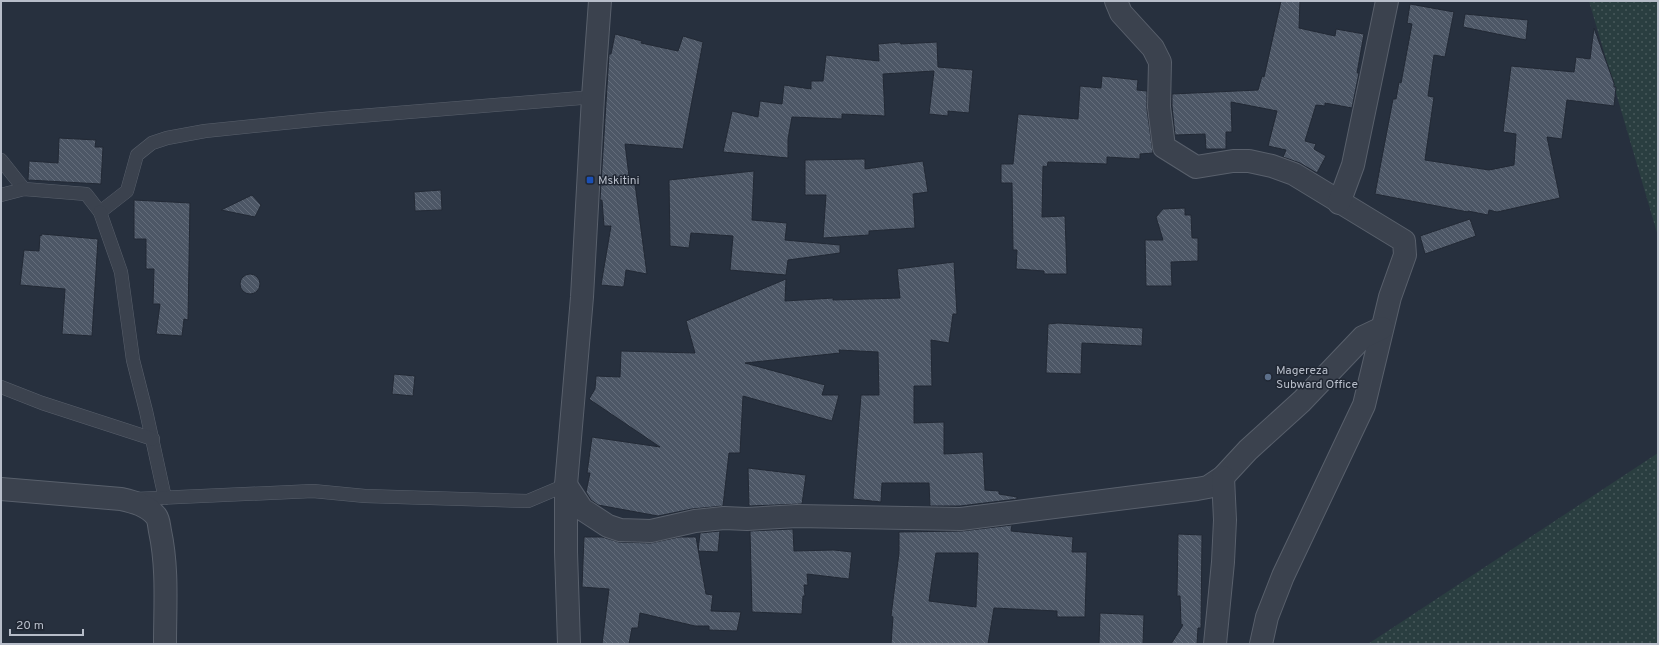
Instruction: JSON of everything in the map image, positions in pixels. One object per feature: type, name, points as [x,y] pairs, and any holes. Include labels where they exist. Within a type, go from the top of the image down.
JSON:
[{"type":"street","points":[[569,644],[566,552],[566,485],[582,298],[592,98],[600,1]]},
{"type":"street","points":[[1116,1],[1121,13],[1153,48],[1160,62],[1159,107],[1164,147],[1196,167],[1233,161],[1249,161],[1272,166],[1294,174],[1339,203],[1404,241],[1405,254],[1390,297],[1364,405],[1283,576],[1267,617],[1261,644]]},
{"type":"street","points":[[1339,203],[1353,165],[1387,1]]},
{"type":"street","points":[[566,485],[582,509],[608,526],[620,530],[651,531],[695,521],[724,518],[797,516],[961,519],[1208,487],[1223,477],[1248,450],[1302,401],[1363,337],[1382,328]]},
{"type":"street","points":[[1215,644],[1223,562],[1225,520],[1223,477]]},
{"type":"street","points":[[1,489],[121,499],[148,508],[157,518],[164,546],[165,644]]},
{"type":"lane","points":[[100,212],[128,191],[137,155],[152,143],[167,138],[205,131],[323,119],[592,98]]},
{"type":"lane","points":[[1,160],[24,188]]},
{"type":"lane","points":[[1,195],[24,188],[86,194],[100,212],[122,272],[133,360],[153,439],[165,498]]},
{"type":"lane","points":[[1,387],[42,403],[153,439]]},
{"type":"lane","points":[[121,499],[313,491],[365,496],[528,501],[566,485]]},
{"type":"green space","points":[[1589,1],[1658,1],[1658,236]]},
{"type":"green space","points":[[1658,453],[1658,644],[1368,644]]},
{"type":"building","points":[[1281,1],[1300,1],[1299,28],[1335,36],[1336,29],[1364,34],[1357,73],[1359,73],[1352,108],[1325,103],[1325,106],[1316,105],[1305,141],[1316,144],[1314,149],[1326,156],[1317,173],[1300,163],[1283,157],[1286,150],[1268,146],[1277,111],[1231,102],[1232,132],[1226,132],[1226,149],[1206,149],[1205,134],[1175,135],[1172,94],[1258,90],[1262,76],[1264,77]]},
{"type":"building","points":[[1410,4],[1454,12],[1445,57],[1434,55],[1428,96],[1434,97],[1425,160],[1489,170],[1514,165],[1516,134],[1503,132],[1511,66],[1574,72],[1576,57],[1590,59],[1594,28],[1614,83],[1614,87],[1616,87],[1614,106],[1567,100],[1562,139],[1547,137],[1560,198],[1497,212],[1489,210],[1488,215],[1375,194],[1393,99],[1396,99],[1399,82],[1401,83],[1412,24],[1407,23]]},
{"type":"building","points":[[1465,14],[1528,20],[1526,40],[1463,27]]},
{"type":"building","points":[[615,34],[642,41],[641,43],[678,51],[683,36],[703,42],[683,149],[625,144],[630,184],[635,184],[647,274],[626,270],[624,286],[622,287],[601,285],[611,226],[604,226],[602,200],[600,200],[609,54],[611,54]]},
{"type":"building","points":[[900,42],[901,44],[937,42],[938,67],[973,70],[969,113],[948,111],[948,116],[929,114],[934,71],[883,74],[885,116],[842,114],[842,119],[792,117],[788,139],[788,158],[723,152],[732,111],[758,117],[760,101],[782,104],[784,85],[811,89],[811,81],[823,81],[826,55],[879,61],[878,44]]},
{"type":"building","points":[[1102,76],[1138,80],[1137,90],[1147,91],[1147,109],[1153,153],[1140,154],[1140,159],[1107,157],[1107,164],[1048,162],[1047,167],[1043,166],[1042,217],[1065,216],[1067,274],[1044,274],[1044,271],[1016,269],[1017,250],[1013,250],[1012,183],[1001,183],[1001,164],[1013,164],[1018,114],[1078,119],[1080,86],[1101,88]]},
{"type":"building","points":[[59,138],[96,140],[95,147],[103,147],[101,184],[28,180],[29,161],[58,163]]},
{"type":"building","points":[[865,159],[865,169],[923,161],[928,192],[913,194],[915,228],[869,231],[869,235],[823,238],[826,195],[805,195],[805,160]]},
{"type":"building","points":[[754,171],[752,220],[787,223],[785,240],[840,245],[840,253],[788,260],[786,275],[730,270],[733,236],[691,233],[689,248],[670,246],[669,180]]},
{"type":"building","points":[[441,190],[442,210],[415,211],[414,192]]},
{"type":"building","points":[[252,195],[261,205],[255,217],[221,210]]},
{"type":"building","points":[[134,200],[190,203],[188,320],[184,319],[182,336],[156,334],[160,304],[153,304],[154,269],[146,269],[146,239],[134,239]]},
{"type":"building","points":[[1185,208],[1185,215],[1191,215],[1192,238],[1198,238],[1198,261],[1171,262],[1172,286],[1146,286],[1145,240],[1163,240],[1156,217],[1163,209]]},
{"type":"building","points":[[1470,219],[1476,236],[1425,254],[1420,236]]},
{"type":"building","points":[[42,234],[98,239],[92,336],[62,334],[65,289],[20,285],[24,250],[39,251],[40,235],[41,236]]},
{"type":"building","points":[[954,262],[957,314],[953,314],[949,343],[931,340],[932,386],[914,386],[914,423],[944,422],[944,454],[983,452],[985,490],[999,491],[999,494],[1017,497],[1017,499],[960,506],[930,506],[929,483],[882,483],[881,502],[853,499],[861,395],[879,395],[878,352],[839,350],[840,353],[745,363],[825,385],[822,395],[839,395],[832,421],[743,396],[740,453],[729,453],[723,506],[692,509],[658,516],[598,505],[591,500],[586,492],[590,473],[587,473],[592,437],[660,447],[589,399],[595,389],[596,376],[620,377],[621,351],[695,353],[686,321],[786,279],[785,301],[833,298],[833,300],[900,298],[897,269]]},
{"type":"building","points":[[246,274],[254,274],[260,280],[260,288],[254,294],[246,294],[240,288],[240,280]]},
{"type":"building","points":[[1058,323],[1143,328],[1142,346],[1082,343],[1081,374],[1046,373],[1048,324]]},
{"type":"building","points":[[394,374],[415,376],[413,396],[392,394]]},
{"type":"building","points":[[748,468],[806,475],[802,504],[749,506]]},
{"type":"building","points":[[1012,525],[1011,531],[1073,537],[1072,552],[1087,552],[1085,617],[1057,617],[1057,611],[994,608],[988,644],[891,644],[893,617],[891,616],[899,553],[899,532],[962,531]],"holes":[[[936,553],[978,553],[976,607],[929,601]]]},
{"type":"building","points":[[793,529],[794,551],[834,550],[852,552],[849,579],[807,574],[808,585],[804,585],[805,596],[803,596],[802,614],[752,612],[750,531]]},
{"type":"building","points":[[720,531],[718,552],[698,551],[700,533]]},
{"type":"building","points":[[1178,534],[1202,535],[1201,628],[1198,628],[1197,644],[1171,644],[1183,625],[1181,624],[1180,596],[1177,596]]},
{"type":"building","points":[[584,537],[602,537],[619,542],[651,543],[679,537],[696,537],[706,594],[713,595],[711,611],[741,612],[737,631],[709,630],[709,626],[695,626],[640,613],[638,628],[632,628],[629,644],[602,644],[609,589],[582,587]]},
{"type":"building","points":[[1100,613],[1144,615],[1143,644],[1099,644]]},
{"type":"place","name":"Mskitini","points":[[590,180]]},
{"type":"place","name":"Magereza Subward Office","points":[[1268,377]]}]
